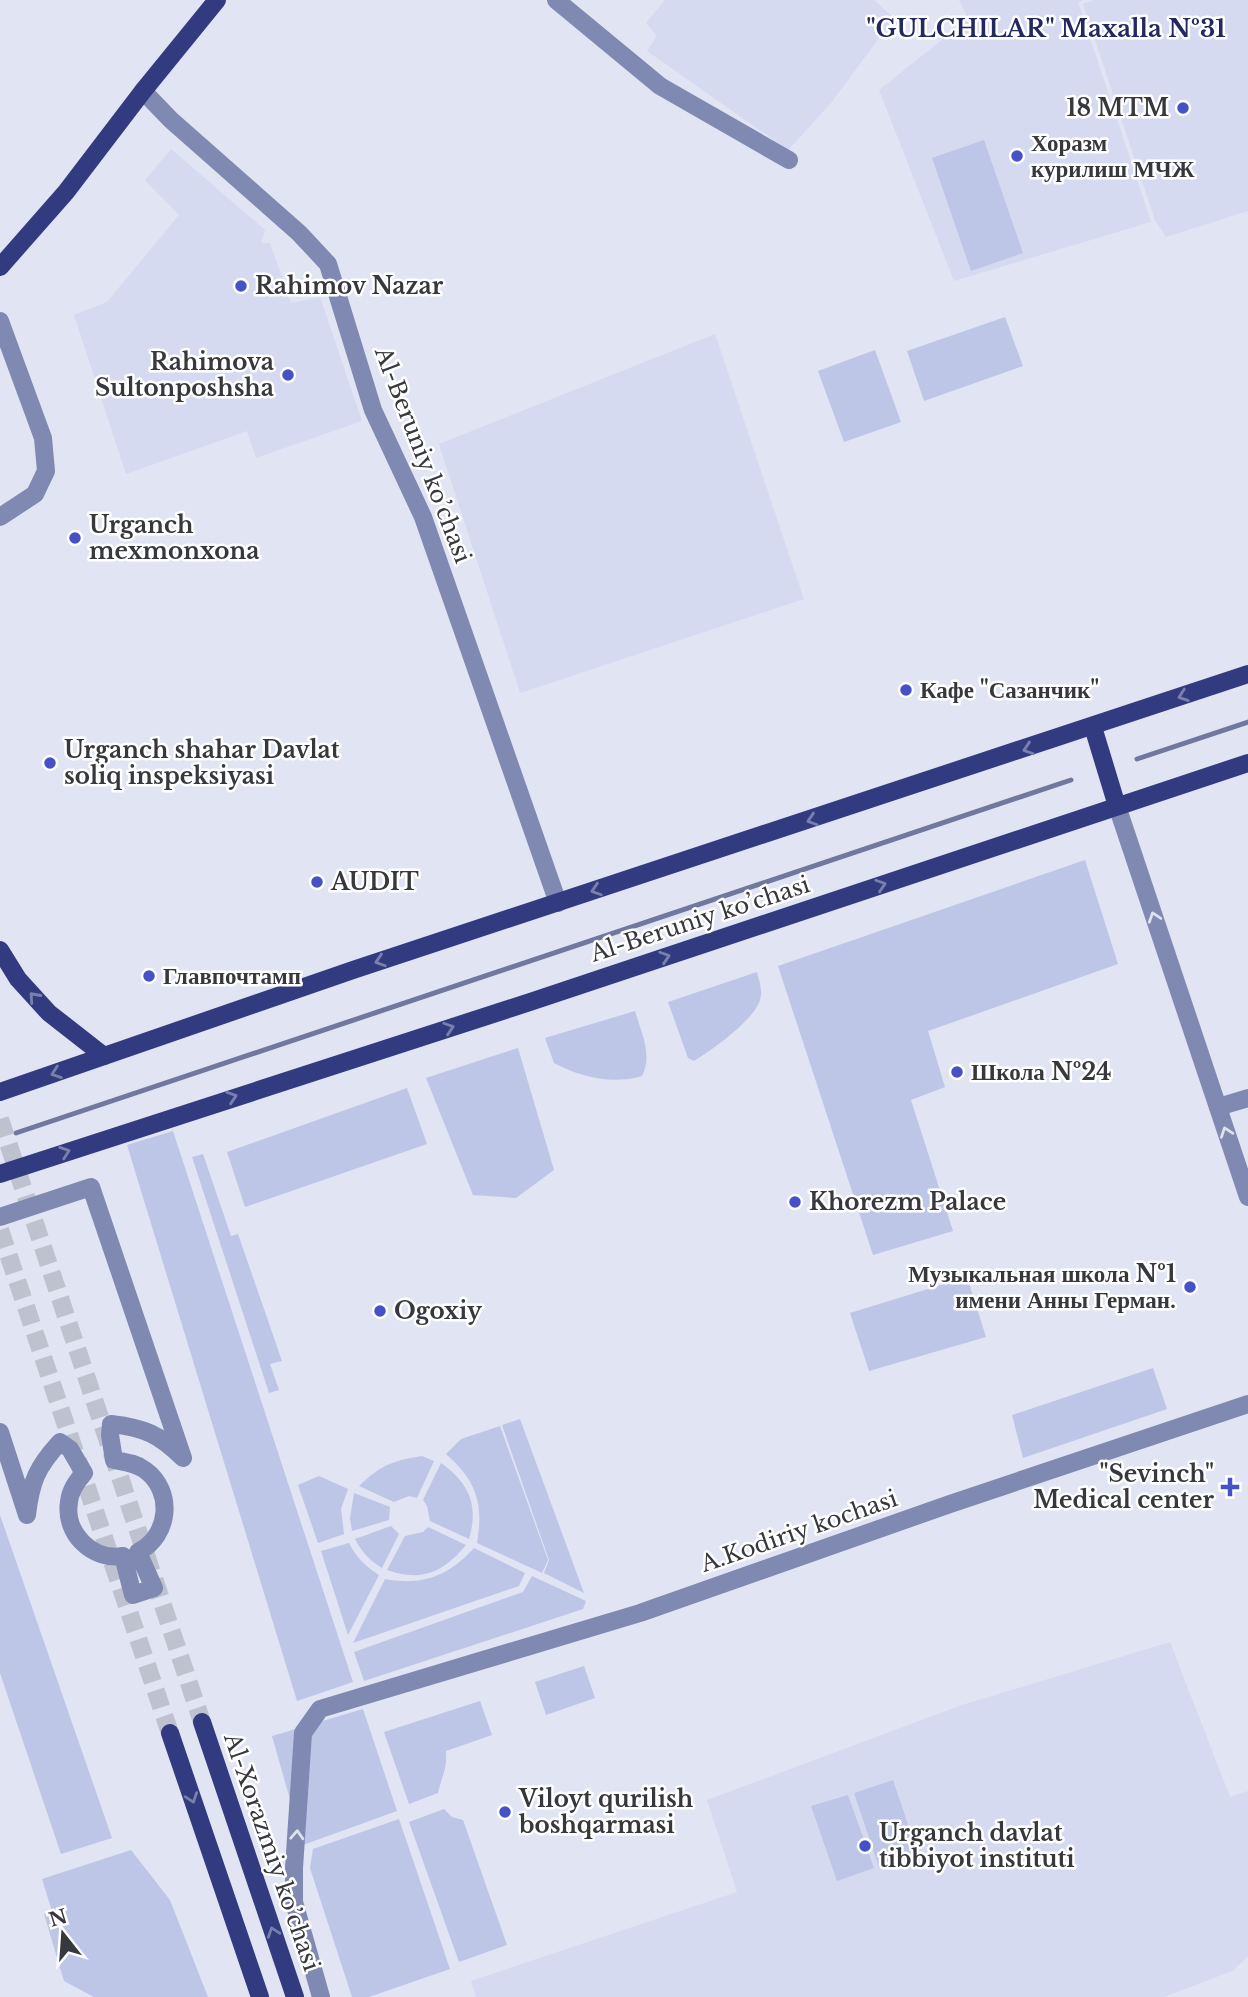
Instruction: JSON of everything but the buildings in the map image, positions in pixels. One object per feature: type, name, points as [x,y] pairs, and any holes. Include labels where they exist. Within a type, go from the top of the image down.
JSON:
[{"type":"main road","points":[[0,267],[66,192],[217,0]]},
{"type":"main road","points":[[0,1092],[353,970],[1248,674]]},
{"type":"main road","points":[[1093,727],[1117,806]]},
{"type":"main road","name":"Al-Beruniy ko’chasi","points":[[0,1174],[1248,763]]},
{"type":"main road","points":[[0,950],[18,979],[49,1013],[104,1056]]},
{"type":"main road","name":"Al-Xorazmiy ko’chasi","points":[[202,1722],[295,1997]]},
{"type":"main road","points":[[170,1733],[260,1997]]},
{"type":"street","points":[[556,0],[660,86],[789,160]]},
{"type":"street","name":"Al-Beruniy ko’chasi","points":[[143,91],[171,120],[299,233],[328,264],[373,410],[423,517],[558,903]]},
{"type":"street","points":[[0,321],[43,438],[46,471],[35,495],[0,517]]},
{"type":"street","points":[[1117,806],[1248,1197]]},
{"type":"street","points":[[1218,1107],[1248,1098]]},
{"type":"street","points":[[0,1217],[91,1187],[183,1458],[163,1439],[151,1433],[138,1427],[111,1424],[114,1460],[144,1468],[163,1492],[163,1523],[156,1537],[138,1552],[154,1588],[133,1595],[123,1556],[115,1558],[99,1554],[85,1546],[74,1533],[69,1517],[69,1501],[74,1485],[84,1472],[71,1449],[60,1442],[41,1463],[30,1488],[27,1515],[0,1432]]},
{"type":"street","name":"A.Kodiriy kochasi","points":[[321,1997],[294,1902],[303,1733],[320,1709],[631,1616],[950,1504],[1248,1404]]},
{"type":"shaded area","points":[[665,0],[874,0],[894,18],[831,103],[788,150],[647,51],[657,36],[646,23]]},
{"type":"shaded area","name":"Хоразм курилиш МЧЖ","points":[[959,0],[1083,0],[1078,2],[1151,222],[954,281],[879,90],[968,19]]},
{"type":"shaded area","name":"18 MTM","points":[[1094,0],[1248,0],[1248,211],[1166,237],[1155,220],[1083,4]]},
{"type":"shaded area","points":[[984,140],[1023,253],[971,271],[932,158]]},
{"type":"shaded area","points":[[171,149],[265,230],[261,243],[270,243],[291,303],[320,297],[362,421],[256,458],[247,431],[126,474],[74,315],[107,302],[179,215],[145,180]]},
{"type":"shaded area","points":[[1005,317],[1023,366],[924,401],[907,351]]},
{"type":"shaded area","points":[[715,334],[804,599],[520,693],[439,444]]},
{"type":"shaded area","points":[[875,350],[901,422],[844,442],[818,371]]},
{"type":"shaded area","points":[[1085,860],[1118,964],[928,1031],[945,1087],[911,1100],[953,1231],[873,1255],[778,966]]},
{"type":"shaded area","points":[[757,972],[761,996],[750,1016],[702,1056],[694,1061],[688,1058],[668,1002]]},
{"type":"shaded area","points":[[635,1011],[646,1052],[642,1076],[608,1080],[574,1072],[554,1063],[545,1038]]},
{"type":"shaded area","points":[[518,1048],[554,1170],[516,1198],[473,1195],[426,1078]]},
{"type":"shaded area","points":[[407,1088],[427,1144],[245,1207],[227,1152]]},
{"type":"shaded area","points":[[173,1131],[353,1682],[297,1701],[127,1145]]},
{"type":"shaded area","points":[[203,1154],[231,1236],[238,1234],[282,1361],[270,1364],[279,1390],[269,1393],[192,1157]]},
{"type":"shaded area","points":[[967,1277],[986,1337],[869,1371],[850,1313]]},
{"type":"shaded area","points":[[1153,1368],[1167,1409],[1023,1458],[1012,1415]]},
{"type":"shaded area","points":[[520,1419],[584,1593],[544,1573],[549,1560],[502,1425]]},
{"type":"shaded area","points":[[500,1426],[548,1560],[542,1573],[477,1543],[479,1516],[475,1493],[471,1483],[446,1454],[461,1439]]},
{"type":"shaded area","points":[[422,1456],[434,1461],[417,1498],[409,1496],[394,1502],[359,1486],[388,1465]]},
{"type":"shaded area","points":[[441,1463],[459,1479],[469,1496],[473,1516],[469,1539],[430,1521],[423,1500]]},
{"type":"shaded area","points":[[319,1476],[348,1489],[341,1509],[344,1534],[318,1543],[298,1485]]},
{"type":"shaded area","points":[[354,1493],[390,1507],[389,1520],[352,1531],[350,1518]]},
{"type":"shaded area","points":[[0,1515],[112,1838],[61,1854],[0,1673]]},
{"type":"shaded area","points":[[391,1526],[399,1534],[382,1568],[366,1555],[355,1539]]},
{"type":"shaded area","points":[[428,1527],[466,1545],[449,1562],[431,1572],[410,1575],[387,1570],[405,1536],[423,1532]]},
{"type":"shaded area","points":[[349,1543],[361,1561],[379,1575],[348,1635],[321,1551]]},
{"type":"shaded area","points":[[474,1548],[525,1573],[519,1586],[353,1643],[385,1579],[411,1581],[434,1577],[455,1566]]},
{"type":"shaded area","points":[[532,1576],[586,1601],[583,1609],[364,1681],[354,1652],[523,1592]]},
{"type":"shaded area","points":[[1170,1642],[1230,1797],[1248,1791],[1248,1957],[1232,1971],[1164,1997],[476,1997],[471,1981],[737,1892],[707,1800],[962,1705]]},
{"type":"shaded area","points":[[584,1666],[595,1698],[546,1715],[535,1682]]},
{"type":"shaded area","points":[[480,1701],[492,1735],[446,1751],[445,1768],[438,1793],[409,1804],[384,1732]]},
{"type":"shaded area","points":[[363,1709],[397,1811],[303,1845],[272,1736]]},
{"type":"shaded area","points":[[893,1780],[918,1854],[879,1867],[854,1793]]},
{"type":"shaded area","points":[[848,1795],[874,1868],[837,1881],[811,1806]]},
{"type":"shaded area","points":[[444,1809],[452,1817],[463,1820],[507,1945],[459,1962],[409,1822]]},
{"type":"shaded area","points":[[399,1819],[450,1969],[369,1997],[352,1997],[310,1868],[313,1849]]},
{"type":"shaded area","points":[[131,1850],[170,1900],[208,1997],[94,1997],[64,1981],[44,1914],[52,1911],[42,1879]]},
{"type":"waterway","points":[[1137,759],[1248,722]]},
{"type":"waterway","points":[[16,1133],[1071,780]]},
{"type":"tunnel","points":[[0,1119],[202,1722]]},
{"type":"tunnel","points":[[0,1230],[170,1733]]},
{"type":"place","name":"18 MTM","points":[[1183,108]]},
{"type":"place","name":"Хоразм курилиш МЧЖ","points":[[1017,156]]},
{"type":"place","name":"Rahimov Nazar","points":[[241,286]]},
{"type":"place","name":"Rahimova Sultonposhsha","points":[[288,375]]},
{"type":"place","name":"Urganch mexmonxona","points":[[75,538]]},
{"type":"place","name":"Кафе \"Сазанчик\"","points":[[906,690]]},
{"type":"place","name":"Urganch shahar Davlat soliq inspeksiyasi","points":[[50,763]]},
{"type":"place","name":"AUDIT","points":[[317,882]]},
{"type":"place","name":"Главпочтамп","points":[[149,976]]},
{"type":"place","name":"Школа №24","points":[[957,1072]]},
{"type":"place","name":"Khorezm Palace","points":[[795,1202]]},
{"type":"place","name":"Музыкальная школа №1 имени Анны Герман.","points":[[1190,1287]]},
{"type":"place","name":"Ogoxiy","points":[[380,1311]]},
{"type":"place","name":"\"Sevinch\" Medical center","points":[[1230,1487]]},
{"type":"place","name":"Viloyt qurilish boshqarmasi","points":[[505,1812]]},
{"type":"place","name":"Urganch davlat tibbiyot instituti","points":[[865,1846]]},
{"type":"district","name":"\"GULCHILAR\" Maxalla №31","points":[[1046,29]]}]
